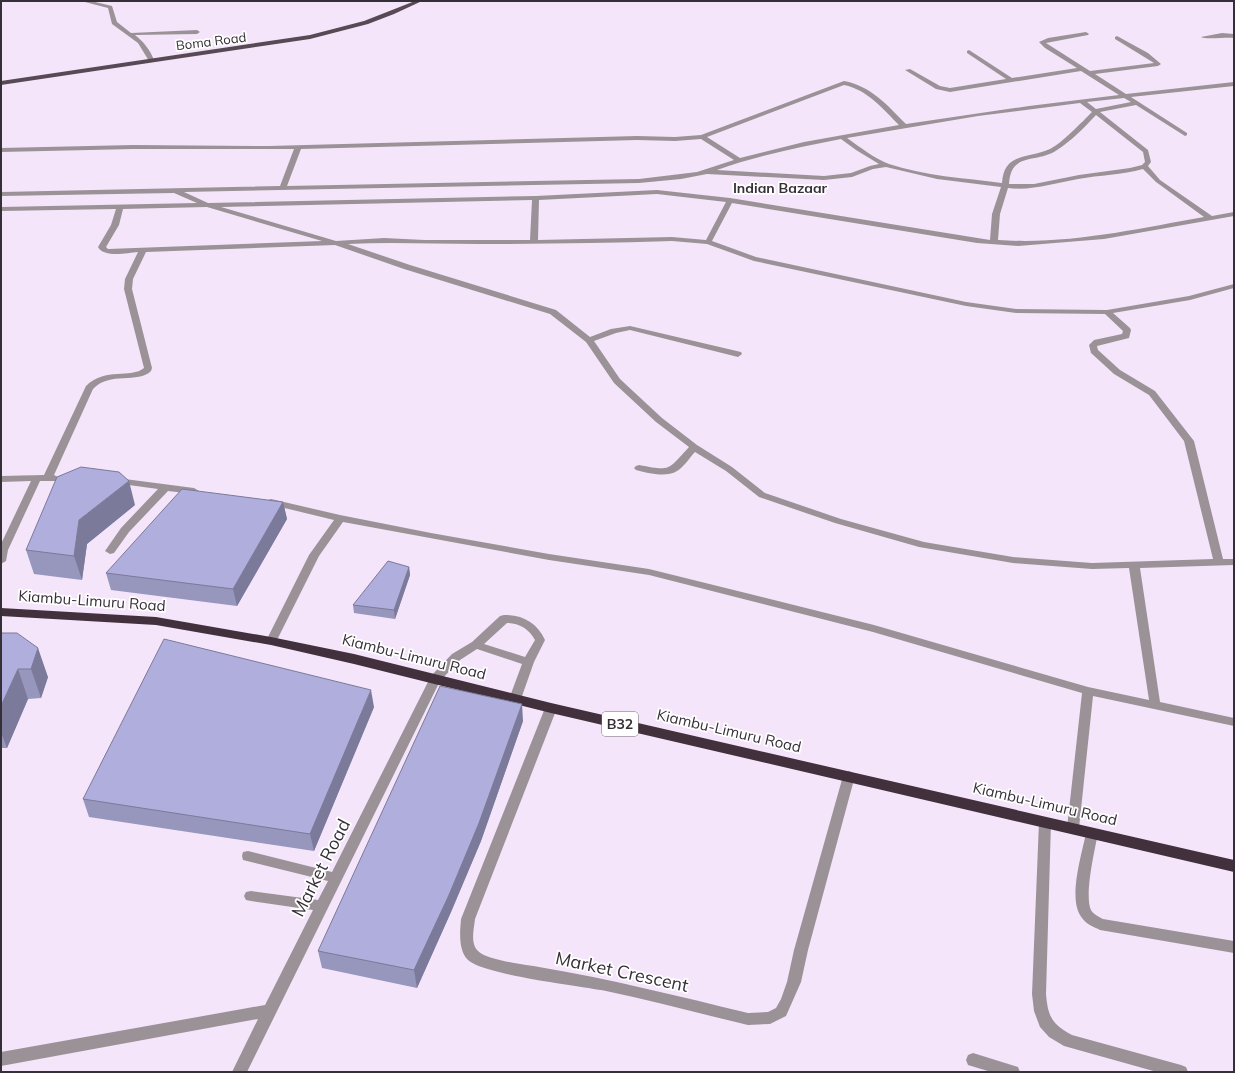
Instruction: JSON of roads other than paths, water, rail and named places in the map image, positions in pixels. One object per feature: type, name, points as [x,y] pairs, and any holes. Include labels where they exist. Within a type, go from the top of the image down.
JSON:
[{"type":"highway","name":"Kiambu-Limuru Road","points":[[1,612],[156,621],[271,641],[435,679],[551,708],[1234,866]]},
{"type":"main road","name":"Boma Road","points":[[1,83],[150,60],[274,44],[339,31],[388,15],[419,1]]},
{"type":"street","points":[[84,1],[110,7]]},
{"type":"street","points":[[110,7],[116,1]]},
{"type":"street","points":[[110,7],[114,23],[132,34],[143,45],[150,60]]},
{"type":"street","points":[[132,34],[197,32]]},
{"type":"street","points":[[1086,34],[1042,42],[1185,134]]},
{"type":"street","points":[[1204,37],[1222,35],[1234,36]]},
{"type":"street","points":[[1089,73],[1158,64],[1156,61],[1117,38]]},
{"type":"street","points":[[969,52],[1012,81]]},
{"type":"street","points":[[908,70],[931,85],[944,90],[962,89],[1082,69]]},
{"type":"street","points":[[1,150],[298,147],[637,138],[675,140],[702,136],[844,83],[853,84],[862,88],[904,126]]},
{"type":"street","points":[[1,194],[653,180],[705,172],[739,160],[842,137],[904,126],[1125,95],[1234,84]]},
{"type":"street","points":[[842,137],[858,149],[886,165],[937,177],[1005,186],[1034,186],[1144,166],[1148,162],[1146,151],[1082,101]]},
{"type":"street","points":[[994,242],[996,214],[1005,186],[1006,173],[1014,161],[1053,150],[1082,126],[1096,112],[1104,108],[1137,103]]},
{"type":"street","points":[[702,136],[739,160]]},
{"type":"street","points":[[282,189],[298,147]]},
{"type":"street","points":[[705,172],[824,178],[852,175],[872,167],[886,165]]},
{"type":"street","points":[[1144,166],[1158,181],[1210,218]]},
{"type":"street","points":[[653,180],[657,192]]},
{"type":"street","points":[[173,190],[207,205],[336,243],[407,267],[552,312],[589,340],[617,381],[659,420],[694,446],[729,469],[762,495],[838,521],[922,545],[1013,560],[1092,566],[1234,562]]},
{"type":"street","points":[[79,207],[87,192]]},
{"type":"street","points":[[1,209],[536,198],[657,192],[730,200],[977,241],[1018,244],[1104,237],[1234,214]]},
{"type":"street","points":[[534,242],[536,198]]},
{"type":"street","points":[[708,242],[730,200]]},
{"type":"street","points":[[120,206],[115,225],[102,247],[107,251],[384,240],[425,242],[534,242],[672,239],[708,242],[754,258],[966,304],[1016,311],[1106,312],[1190,298],[1234,286]]},
{"type":"street","points":[[48,478],[89,388],[94,381],[108,377],[140,374],[148,368],[128,289],[129,279],[143,250]]},
{"type":"street","points":[[1106,312],[1127,330],[1126,336],[1098,342],[1093,345],[1094,351],[1116,372],[1152,393],[1189,441],[1219,562]]},
{"type":"street","points":[[589,340],[606,333],[630,328],[738,354]]},
{"type":"street","points":[[639,468],[665,472],[670,471],[674,469],[694,446]]},
{"type":"street","points":[[1,561],[7,543],[37,478]]},
{"type":"street","points":[[1,479],[63,478]]},
{"type":"street","points":[[106,480],[204,492]]},
{"type":"street","points":[[110,551],[124,530],[166,487]]},
{"type":"street","points":[[264,501],[340,518],[542,555],[649,572],[874,629],[1088,691],[1234,722]]},
{"type":"street","points":[[271,641],[314,555],[340,518]]},
{"type":"street","points":[[1134,565],[1155,705]]},
{"type":"street","name":"Market Road","points":[[239,1072],[435,679],[456,657],[476,645],[502,619],[506,618],[521,621],[531,627],[538,634],[540,640],[528,662]]},
{"type":"street","points":[[476,645],[528,662],[515,699]]},
{"type":"street","points":[[1073,828],[1088,691]]},
{"type":"street","name":"Market Crescent","points":[[551,708],[468,919],[466,939],[472,955],[482,960],[505,967],[608,985],[748,1019],[770,1018],[781,1012],[794,982],[800,950],[849,776]]},
{"type":"street","points":[[1045,822],[1038,994],[1043,1020],[1055,1033],[1069,1041],[1181,1072]]},
{"type":"street","points":[[1092,833],[1082,895],[1084,910],[1090,918],[1100,924],[1234,947]]},
{"type":"street","points":[[248,856],[336,878]]},
{"type":"street","points":[[251,896],[322,906]]},
{"type":"street","points":[[1,1059],[269,1011]]},
{"type":"street","points":[[973,1060],[1013,1072]]},
{"type":"district","name":"Indian Bazaar","points":[[780,188]]}]
